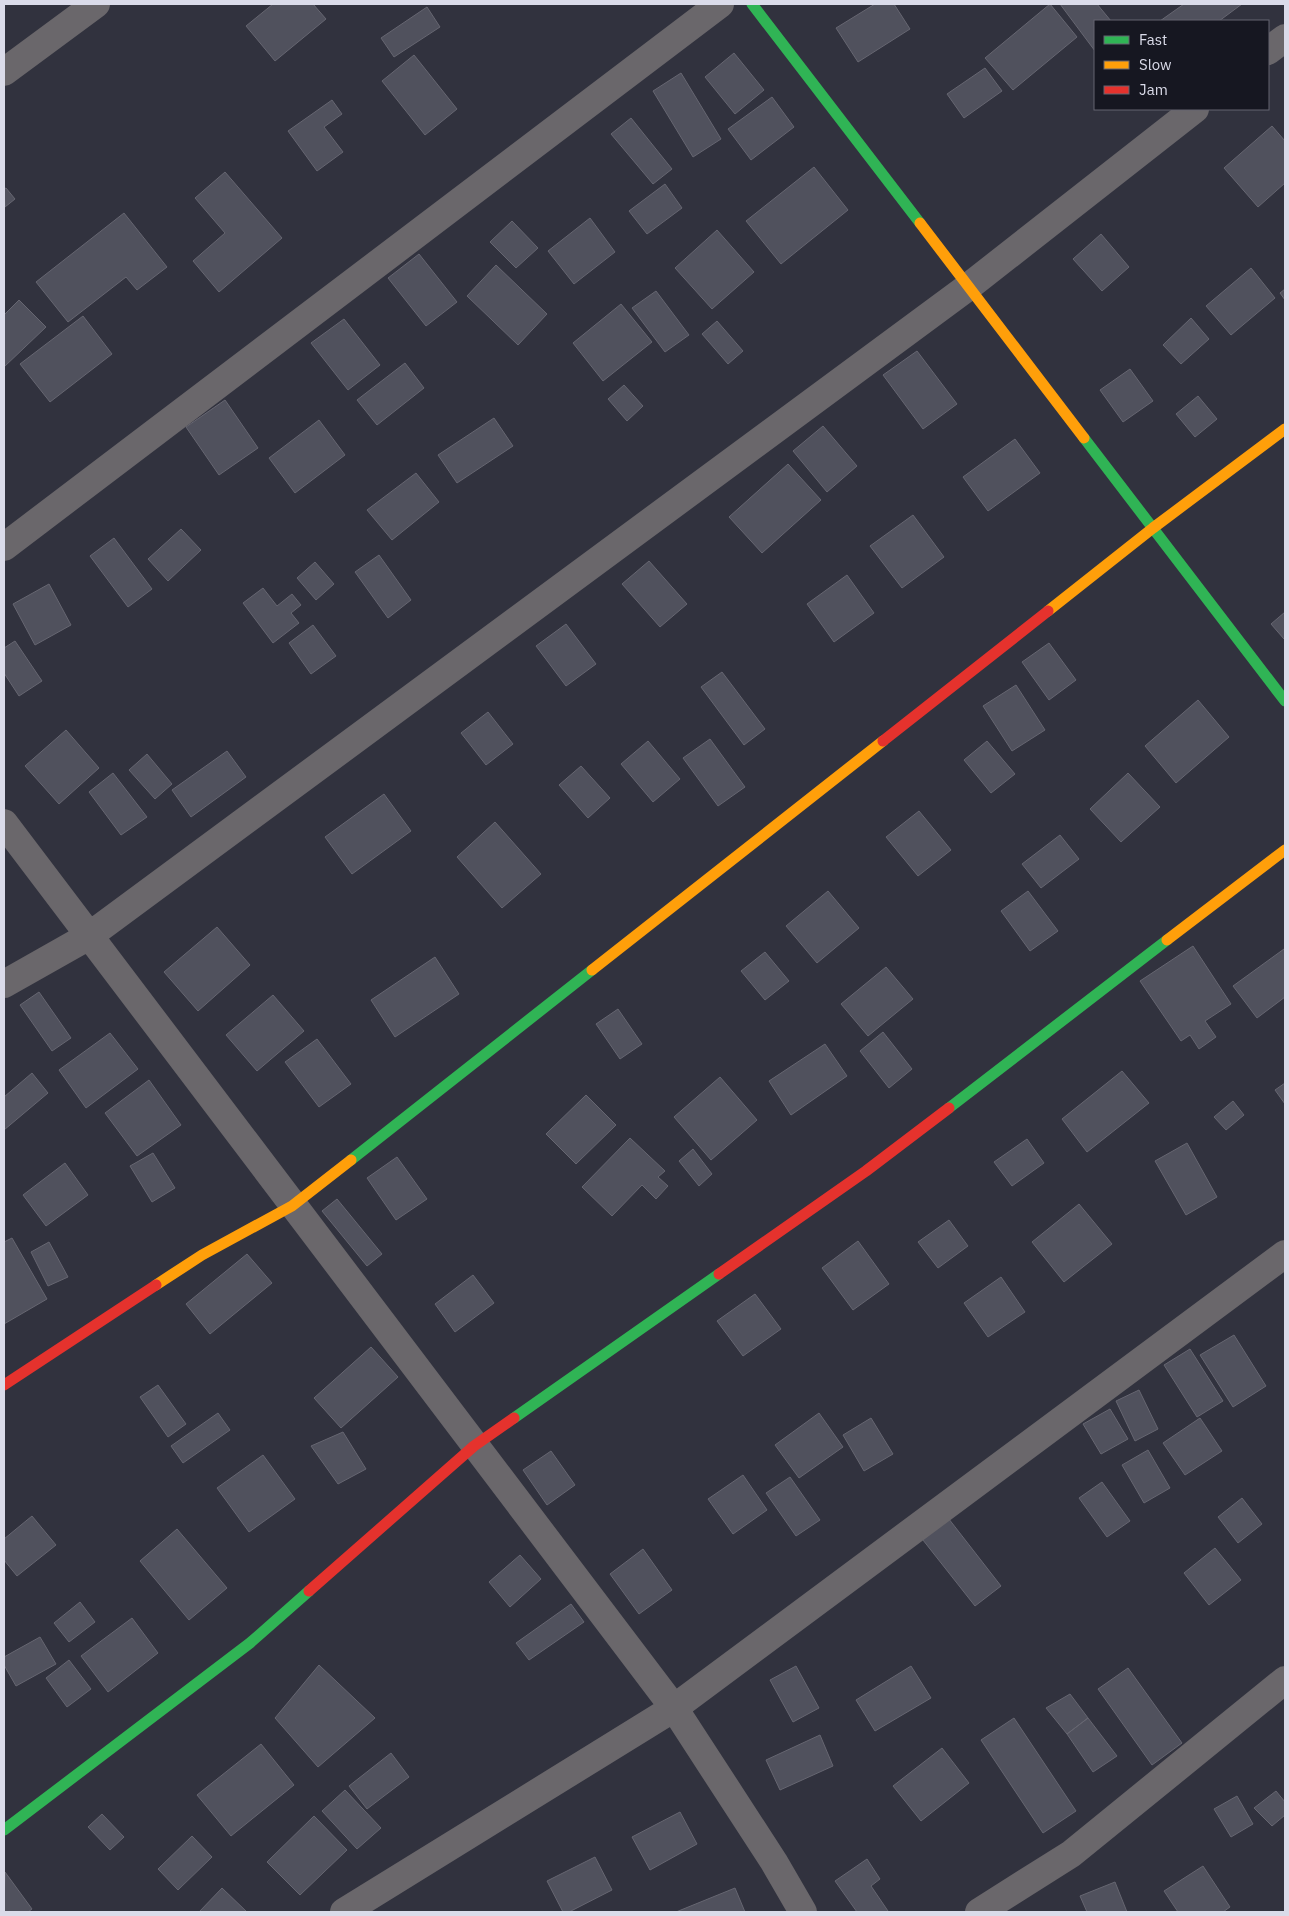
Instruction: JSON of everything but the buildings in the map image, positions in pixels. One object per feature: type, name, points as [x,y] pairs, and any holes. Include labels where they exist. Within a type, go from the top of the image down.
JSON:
[{"type":"street","points":[[4,72],[96,4]]},
{"type":"street","points":[[4,547],[720,4]]},
{"type":"street","points":[[752,4],[1285,701]]},
{"type":"street","points":[[1269,50],[1285,38]]},
{"type":"street","points":[[4,984],[89,936],[968,287],[1194,110]]},
{"type":"street","points":[[4,1385],[202,1255],[292,1206],[1154,528],[1285,429]]},
{"type":"street","points":[[4,823],[292,1206],[674,1708],[774,1862],[803,1912]]},
{"type":"street","points":[[4,1830],[250,1642],[474,1446],[866,1171],[1285,850]]},
{"type":"street","points":[[344,1912],[674,1708],[1285,1254]]},
{"type":"street","points":[[979,1912],[1070,1854],[1285,1680]]},
{"type":"traffic: fast","points":[[752,4],[920,223]]},
{"type":"traffic: fast","points":[[1084,438],[1285,701]]},
{"type":"traffic: fast","points":[[949,1108],[1167,940]]},
{"type":"traffic: fast","points":[[351,1160],[592,970]]},
{"type":"traffic: fast","points":[[514,1418],[719,1274]]},
{"type":"traffic: fast","points":[[4,1830],[250,1643],[309,1591]]},
{"type":"traffic: slow","points":[[920,223],[1084,438]]},
{"type":"traffic: slow","points":[[1048,611],[1153,528],[1285,429]]},
{"type":"traffic: slow","points":[[592,970],[883,741]]},
{"type":"traffic: slow","points":[[1167,940],[1285,850]]},
{"type":"traffic: slow","points":[[156,1285],[202,1255],[292,1206],[351,1160]]},
{"type":"traffic: jam","points":[[883,741],[1048,611]]},
{"type":"traffic: jam","points":[[719,1274],[866,1171],[949,1108]]},
{"type":"traffic: jam","points":[[4,1385],[156,1285]]},
{"type":"traffic: jam","points":[[309,1591],[474,1446],[514,1418]]}]
